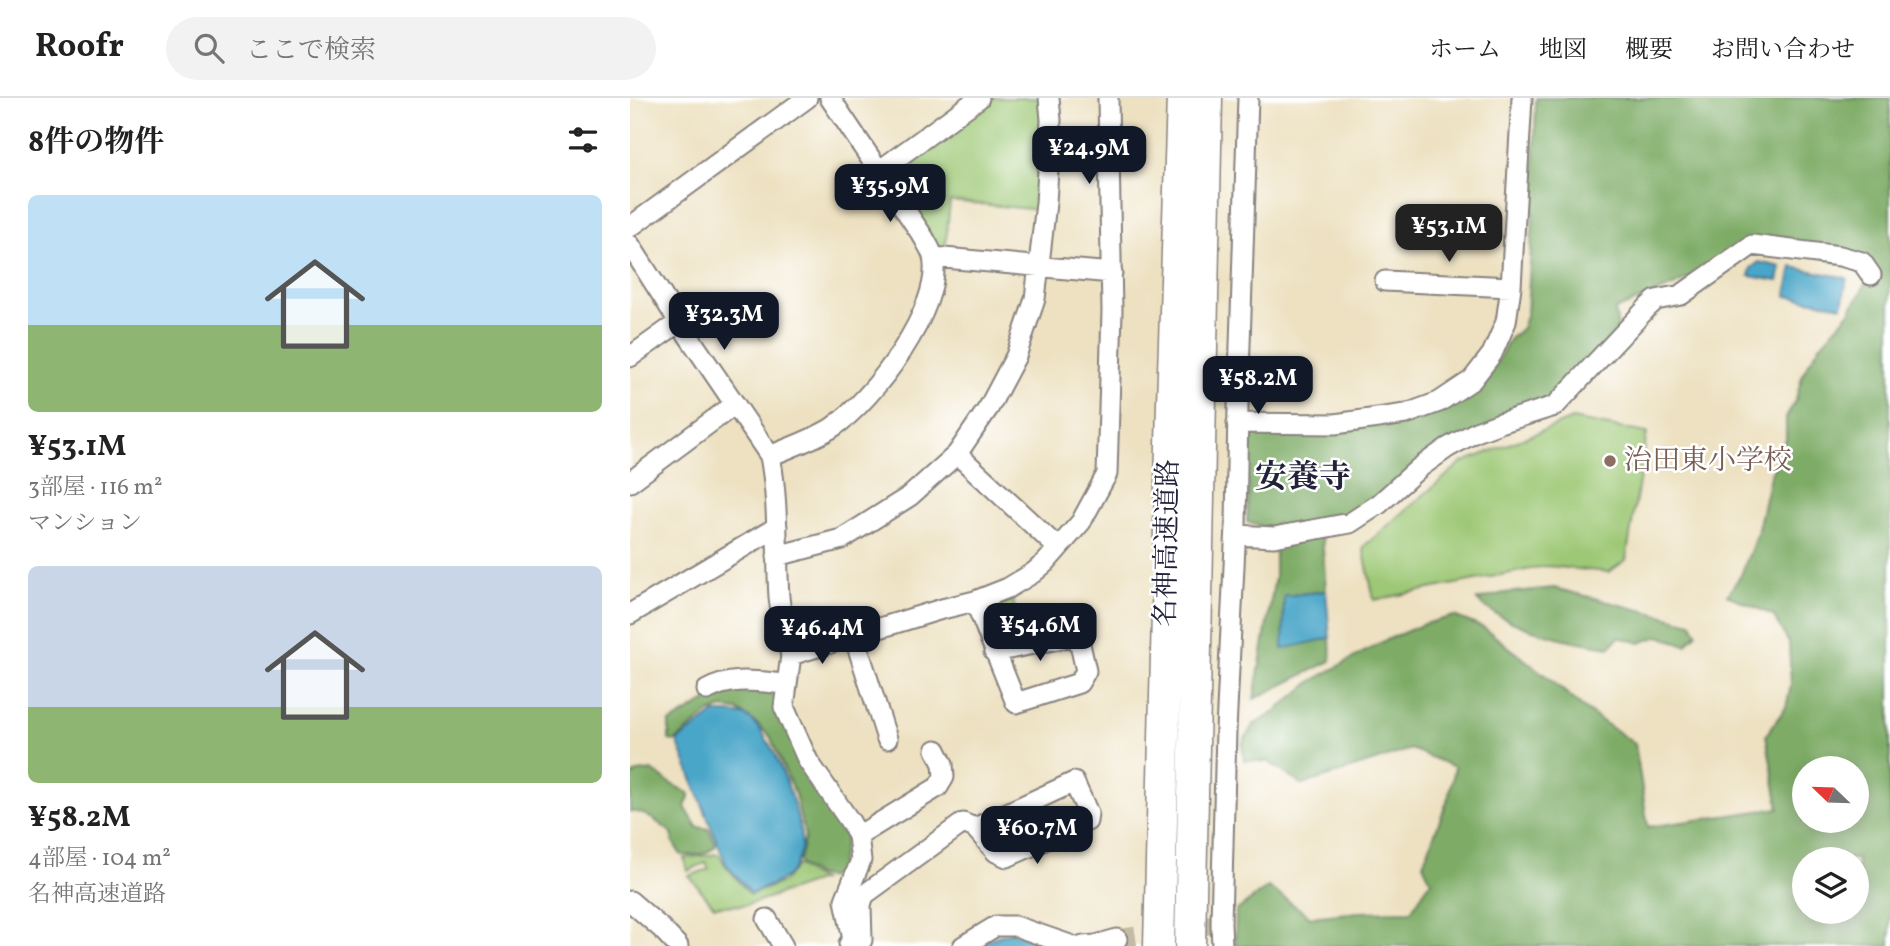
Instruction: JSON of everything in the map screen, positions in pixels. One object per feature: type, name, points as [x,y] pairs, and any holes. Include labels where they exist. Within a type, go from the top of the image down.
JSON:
[{"type":"highway","points":[[1161,98],[1172,403]]},
{"type":"highway","name":"名神高速道路","points":[[1159,946],[1182,98]]},
{"type":"highway","name":"名神高速道路","points":[[1190,946],[1207,98]]},
{"type":"street","points":[[630,228],[807,98]]},
{"type":"street","points":[[769,456],[833,427],[869,394],[904,348],[926,306],[933,283],[933,257],[924,238],[830,98]]},
{"type":"street","points":[[879,171],[979,98]]},
{"type":"street","points":[[777,556],[842,539],[910,496],[957,454],[989,407],[1016,356],[1035,299],[1046,203],[1051,120],[1049,98]]},
{"type":"street","points":[[791,655],[975,601],[1008,588],[1046,562],[1081,522],[1107,474],[1112,273],[1108,98]]},
{"type":"street","points":[[1222,946],[1226,730],[1236,534],[1248,98]]},
{"type":"street","points":[[1237,423],[1335,424],[1406,414],[1439,402],[1472,380],[1492,354],[1506,322],[1511,287],[1522,98]]},
{"type":"street","points":[[630,245],[769,456],[773,472],[780,600],[791,655],[784,707],[807,761],[858,836],[861,860],[845,900],[852,937],[848,945],[856,945],[862,940],[861,905],[864,895],[962,823],[975,828],[996,852],[1007,857],[1087,821],[1088,813],[1074,782],[975,828]]},
{"type":"street","points":[[1236,534],[1274,537],[1350,523],[1447,448],[1476,432],[1555,406],[1656,300],[1681,295],[1752,245],[1840,256],[1862,262],[1871,275]]},
{"type":"street","points":[[933,257],[1112,273]]},
{"type":"street","points":[[1385,281],[1511,287]]},
{"type":"street","points":[[630,358],[679,322]]},
{"type":"street","points":[[630,482],[735,404]]},
{"type":"street","points":[[957,454],[1058,548]]},
{"type":"street","points":[[630,614],[777,527]]},
{"type":"street","points":[[975,601],[994,652],[1016,703],[1079,683],[1086,671],[1078,635],[994,652]]},
{"type":"street","points":[[854,636],[887,739]]},
{"type":"street","points":[[707,690],[719,683],[741,680],[786,684]]},
{"type":"street","points":[[858,836],[938,787],[944,777],[943,764],[936,750]]},
{"type":"street","points":[[630,901],[662,928],[678,946]]},
{"type":"street","points":[[767,919],[783,946]]},
{"type":"street","points":[[963,946],[996,926],[1015,926],[1073,946]]},
{"type":"street","points":[[1092,946],[1117,939]]},
{"type":"green space","points":[[989,98],[1042,98],[1039,210],[950,201],[945,251],[935,245],[893,180],[894,168]]},
{"type":"green space","points":[[1536,98],[1890,98],[1890,946],[1235,946],[1236,911],[1268,887],[1311,917],[1359,912],[1411,911],[1431,881],[1423,864],[1448,799],[1455,767],[1411,749],[1302,785],[1269,762],[1244,760],[1242,744],[1253,725],[1272,714],[1312,681],[1384,641],[1424,624],[1454,616],[1484,628],[1582,707],[1635,744],[1648,827],[1779,808],[1766,735],[1786,707],[1791,685],[1789,643],[1773,615],[1727,595],[1741,575],[1757,534],[1770,476],[1786,439],[1786,418],[1796,399],[1803,373],[1821,344],[1849,313],[1871,275],[1770,238],[1673,286],[1615,310],[1618,328],[1548,403],[1367,502],[1348,516],[1275,531],[1247,522],[1249,481],[1244,476],[1246,437],[1253,432],[1436,413],[1462,398],[1477,385],[1495,365],[1509,340],[1522,328],[1527,313]]},
{"type":"green space","points":[[1572,419],[1647,433],[1626,560],[1609,572],[1546,566],[1374,600],[1363,547],[1461,463]]},
{"type":"green space","points":[[1322,536],[1326,591],[1284,596],[1283,648],[1330,638],[1331,661],[1254,699],[1275,577],[1275,547]]},
{"type":"green space","points":[[1554,588],[1692,623],[1697,633],[1686,645],[1659,636],[1640,643],[1619,637],[1610,647],[1594,645],[1521,626],[1489,610],[1477,600],[1504,593]]},
{"type":"green space","points":[[1004,598],[1004,601],[1013,600],[1020,636],[1015,637],[1016,641],[993,633],[987,610],[990,604]]},
{"type":"green space","points":[[742,689],[779,696],[846,836],[838,874],[827,878],[800,865],[805,836],[795,794],[770,736],[755,722],[737,710],[722,708],[709,713],[675,741],[669,740],[669,723],[710,699]]},
{"type":"green space","points":[[652,770],[690,794],[685,807],[697,827],[709,829],[716,845],[712,849],[700,854],[681,855],[673,842],[672,833],[647,816],[630,812],[630,777],[638,772]]},
{"type":"green space","points":[[718,854],[750,895],[783,882],[797,865],[821,880],[747,905],[714,906],[689,876],[709,869],[706,862],[688,871],[684,858]]},
{"type":"water","points":[[1759,262],[1781,267],[1778,281],[1749,276],[1751,268]]},
{"type":"water","points":[[1792,267],[1847,278],[1842,306],[1786,296]]},
{"type":"water","points":[[1326,591],[1330,638],[1283,649],[1284,596]]},
{"type":"water","points":[[715,713],[743,715],[757,725],[776,757],[798,819],[801,849],[793,869],[779,881],[751,893],[726,864],[677,741]]},
{"type":"water","points":[[1011,932],[1056,946],[972,946]]},
{"type":"tunnel","points":[[1117,939],[1221,923]]},
{"type":"place","name":"治田東小学校","points":[[1610,461]]},
{"type":"district","name":"安養寺","points":[[1303,479]]}]
